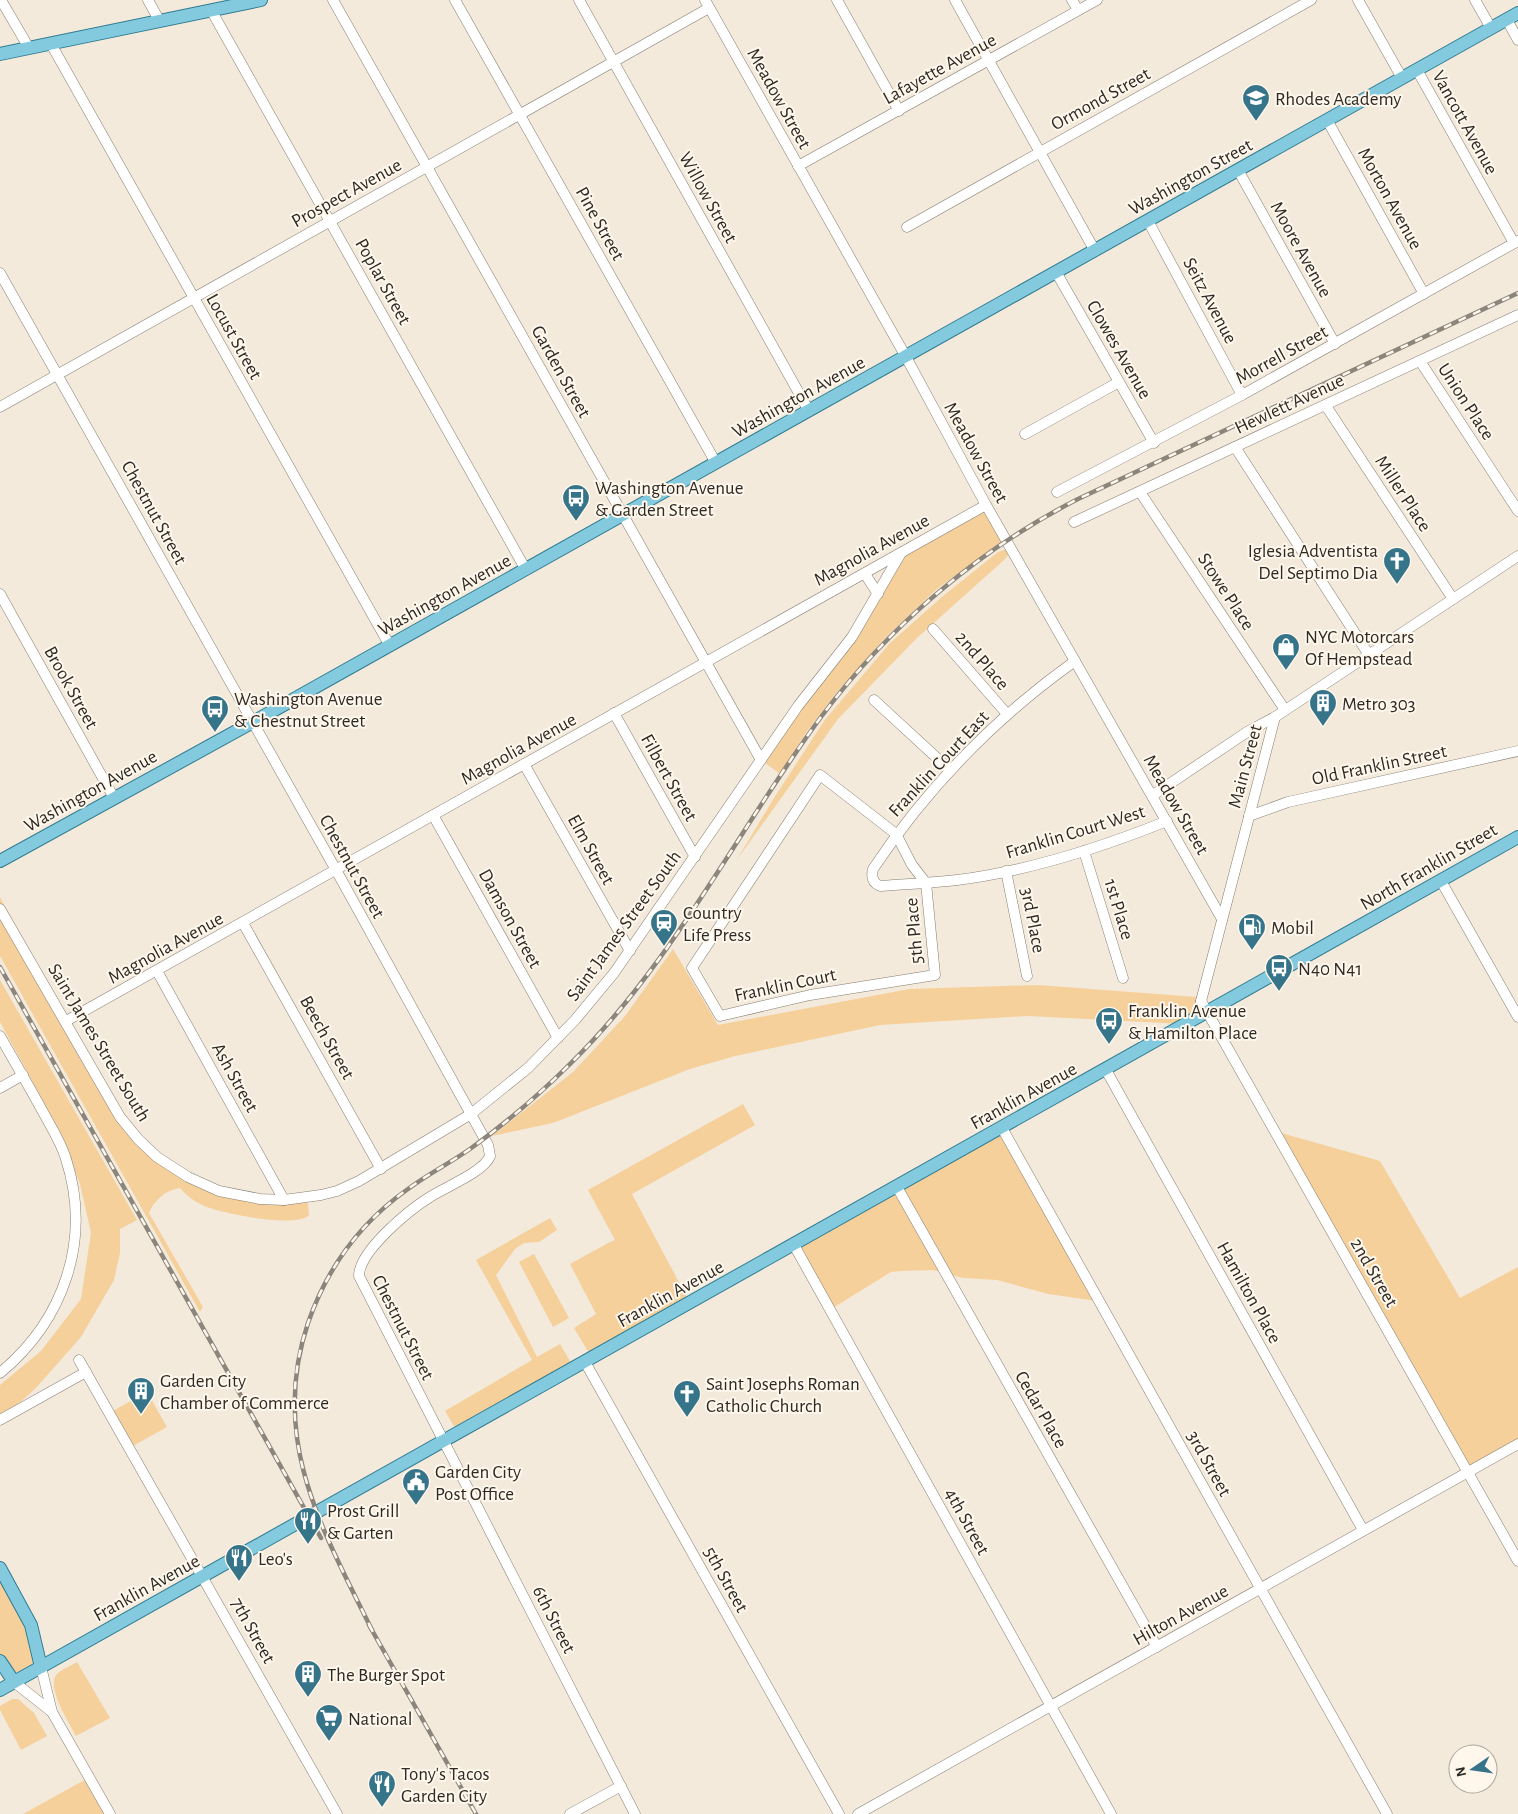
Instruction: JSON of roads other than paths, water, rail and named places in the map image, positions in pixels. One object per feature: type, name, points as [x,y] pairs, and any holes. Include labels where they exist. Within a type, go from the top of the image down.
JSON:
[{"type":"main road","points":[[0,54],[261,0]]},
{"type":"main road","name":"Washington Street","points":[[906,356],[1512,16]]},
{"type":"main road","name":"Washington Avenue","points":[[0,861],[390,646],[906,356]]},
{"type":"main road","name":"North Franklin Street","points":[[1357,928],[1518,837]]},
{"type":"main road","name":"Franklin Avenue","points":[[0,1690],[1357,928]]},
{"type":"main road","points":[[0,1568],[31,1625],[41,1667]]},
{"type":"main road","points":[[0,1662],[14,1682]]},
{"type":"street","points":[[2,0],[29,48]]},
{"type":"street","points":[[148,0],[160,20]]},
{"type":"street","name":"Garden Street","points":[[333,0],[761,760]]},
{"type":"street","name":"Pine Street","points":[[456,0],[716,463]]},
{"type":"street","name":"Willow Street","points":[[579,0],[810,410]]},
{"type":"street","points":[[837,0],[899,111]]},
{"type":"street","points":[[954,0],[1095,250]]},
{"type":"street","points":[[1072,0],[1078,10]]},
{"type":"street","name":"Lafayette Avenue","points":[[798,166],[1097,0]]},
{"type":"street","name":"Ormond Street","points":[[906,227],[1311,0]]},
{"type":"street","name":"Vancott Avenue","points":[[1358,0],[1402,78]]},
{"type":"street","points":[[1476,0],[1491,28]]},
{"type":"street","name":"Prospect Avenue","points":[[0,407],[614,62],[707,4]]},
{"type":"street","name":"Meadow Street","points":[[707,4],[906,356],[986,505],[1222,918]]},
{"type":"street","name":"Poplar Street","points":[[211,10],[526,570]]},
{"type":"street","points":[[1512,16],[1518,40]]},
{"type":"street","name":"Locust Street","points":[[51,44],[390,646]]},
{"type":"street","name":"Vancott Avenue","points":[[1417,70],[1516,242]]},
{"type":"street","name":"Morton Avenue","points":[[1327,120],[1424,294]]},
{"type":"street","name":"Moore Avenue","points":[[1238,170],[1335,344]]},
{"type":"street","name":"Seitz Avenue","points":[[1148,221],[1242,396]]},
{"type":"street","name":"Morrell Street","points":[[1057,492],[1242,396],[1516,242]]},
{"type":"street","name":"Clowes Avenue","points":[[1056,272],[1154,443]]},
{"type":"street","name":"Chestnut Street","points":[[0,273],[336,870],[489,1148],[490,1156],[486,1163],[429,1197],[404,1216],[370,1252],[361,1264],[358,1274],[443,1441]]},
{"type":"street","name":"Hewlett Avenue","points":[[1074,522],[1420,361],[1517,318]]},
{"type":"street","name":"Union Place","points":[[1420,361],[1518,511]]},
{"type":"street","points":[[1025,434],[1120,382]]},
{"type":"street","name":"Miller Place","points":[[1326,406],[1453,599]]},
{"type":"street","points":[[1235,447],[1369,655]]},
{"type":"street","name":"Stowe Place","points":[[1140,492],[1285,710]]},
{"type":"street","name":"Magnolia Avenue","points":[[66,1022],[986,505]]},
{"type":"street","name":"Saint James Street South","points":[[0,909],[120,1117],[138,1139],[157,1157],[186,1176],[219,1191],[260,1199],[284,1200],[304,1198],[336,1191],[381,1169],[471,1114],[513,1081],[558,1038],[595,997],[630,951],[798,706],[852,637],[901,553]]},
{"type":"street","name":"Main Street","points":[[1201,1001],[1275,717],[1518,556]]},
{"type":"street","points":[[865,574],[878,594]]},
{"type":"street","name":"Brook Street","points":[[0,594],[114,798]]},
{"type":"street","name":"2nd Place","points":[[933,629],[1007,714]]},
{"type":"street","name":"Franklin Court East","points":[[875,883],[872,874],[873,869],[896,834],[950,770],[1007,714],[1075,661]]},
{"type":"street","points":[[874,700],[950,770]]},
{"type":"street","name":"Filbert Street","points":[[614,713],[695,857]]},
{"type":"street","points":[[1152,795],[1247,732],[1275,717]]},
{"type":"street","name":"Old Franklin Street","points":[[1249,816],[1288,802],[1518,751]]},
{"type":"street","name":"Elm Street","points":[[524,764],[630,951]]},
{"type":"street","name":"Franklin Court","points":[[896,834],[820,775],[692,968],[720,1016],[810,995],[935,975]]},
{"type":"street","name":"Damson Street","points":[[433,816],[558,1038]]},
{"type":"street","name":"Franklin Court West","points":[[875,883],[880,886],[958,880],[1040,864],[1084,851],[1167,821]]},
{"type":"street","points":[[896,834],[912,865],[926,883]]},
{"type":"street","name":"1st Place","points":[[1084,851],[1123,978]]},
{"type":"street","name":"3rd Place","points":[[1006,871],[1028,976]]},
{"type":"street","points":[[1441,881],[1518,1017]]},
{"type":"street","name":"5th Place","points":[[926,883],[935,975]]},
{"type":"street","name":"Beech Street","points":[[243,923],[381,1169]]},
{"type":"street","name":"Ash Street","points":[[157,971],[284,1200]]},
{"type":"street","name":"2nd Street","points":[[1201,1001],[1202,1016],[1518,1561]]},
{"type":"street","points":[[0,1036],[60,1143],[72,1183],[76,1229],[66,1279],[51,1314],[36,1337],[16,1360],[0,1373]]},
{"type":"street","name":"Hamilton Place","points":[[1106,1070],[1363,1530]]},
{"type":"street","points":[[0,1088],[23,1075]]},
{"type":"street","name":"3rd Street","points":[[1002,1128],[1387,1814]]},
{"type":"street","name":"Cedar Place","points":[[897,1187],[1156,1647]]},
{"type":"street","name":"4th Street","points":[[794,1245],[1111,1814]]},
{"type":"street","name":"7th Street","points":[[79,1360],[337,1814]]},
{"type":"street","name":"5th Street","points":[[585,1362],[839,1814]]},
{"type":"street","points":[[0,1420],[86,1372]]},
{"type":"street","name":"6th Street","points":[[443,1441],[635,1814]]},
{"type":"street","name":"Hilton Avenue","points":[[858,1814],[1518,1444]]},
{"type":"street","points":[[41,1667],[52,1712],[110,1814]]},
{"type":"street","points":[[14,1682],[52,1712]]},
{"type":"street","points":[[570,1814],[621,1786]]},
{"type":"railway","points":[[372,1630],[335,1556],[319,1519],[307,1482],[298,1444],[295,1406],[298,1365],[308,1323],[325,1284],[336,1265],[361,1231],[391,1202],[497,1129],[547,1086],[608,1024],[673,940],[790,760],[821,717],[875,652],[937,593],[1005,542],[1041,519],[1078,499],[1518,293]]},
{"type":"railway","points":[[0,967],[321,1538]]},
{"type":"railway","points":[[369,1625],[476,1814]]},
{"type":"place","name":"Rhodes Academy","points":[[1256,122]]},
{"type":"place","name":"Washington Avenue & Garden Street","points":[[576,522]]},
{"type":"place","name":"Iglesia Adventista Del Septimo Dia","points":[[1397,585]]},
{"type":"place","name":"NYC Motorcars Of Hempstead","points":[[1286,671]]},
{"type":"place","name":"Metro 303","points":[[1323,727]]},
{"type":"place","name":"Washington Avenue & Chestnut Street","points":[[215,733]]},
{"type":"place","name":"Country Life Press","points":[[664,947]]},
{"type":"place","name":"Mobil","points":[[1252,951]]},
{"type":"place","name":"N40 N41","points":[[1279,992]]},
{"type":"place","name":"Franklin Avenue & Hamilton Place","points":[[1109,1045]]},
{"type":"place","name":"Garden City Chamber of Commerce","points":[[141,1415]]},
{"type":"place","name":"Saint Josephs Roman Catholic Church","points":[[687,1418]]},
{"type":"place","name":"Garden City Post Office","points":[[416,1506]]},
{"type":"place","name":"Prost Grill & Garten","points":[[308,1545]]},
{"type":"place","name":"Leo's","points":[[239,1582]]},
{"type":"place","name":"The Burger Spot","points":[[308,1698]]},
{"type":"place","name":"National","points":[[329,1742]]},
{"type":"place","name":"Tony's Tacos Garden City","points":[[382,1808]]}]
